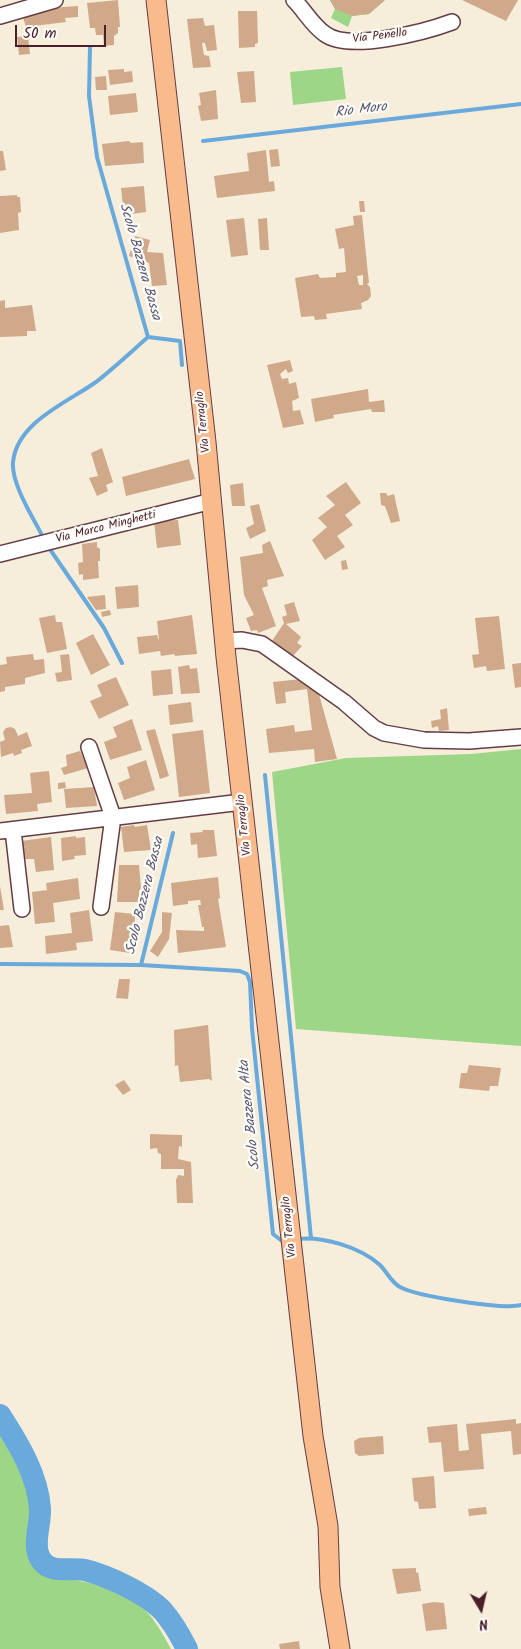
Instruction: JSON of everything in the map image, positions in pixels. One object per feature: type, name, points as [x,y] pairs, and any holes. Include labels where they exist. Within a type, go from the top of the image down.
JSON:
[{"type":"main road","name":"Via Terraglio","points":[[156,0],[212,501],[242,802],[315,1452],[328,1526],[330,1587],[340,1649]]},
{"type":"street","points":[[0,16],[55,0]]},
{"type":"street","name":"Via Penello","points":[[294,0],[315,26],[326,36],[338,40],[353,42],[428,31],[452,22]]},
{"type":"street","name":"Via Marco Minghetti","points":[[0,554],[212,501]]},
{"type":"street","points":[[225,642],[242,640],[262,644],[344,702],[374,728],[384,733],[398,737],[453,741],[521,737]]},
{"type":"street","points":[[89,746],[113,817],[101,907]]},
{"type":"street","points":[[22,909],[6,831],[242,802]]},
{"type":"green space","points":[[330,0],[384,1],[369,14],[352,16],[348,27],[331,18],[335,9]]},
{"type":"green space","points":[[342,67],[346,99],[293,105],[290,72]]},
{"type":"green space","points":[[521,749],[521,1046],[296,1029],[272,772],[346,758],[471,754]]},
{"type":"green space","points":[[0,1431],[19,1462],[30,1487],[33,1506],[30,1550],[32,1560],[37,1568],[46,1574],[105,1587],[120,1592],[134,1600],[159,1627],[171,1649],[0,1649]]},
{"type":"building","points":[[118,0],[120,27],[118,27],[118,33],[114,36],[114,45],[104,46],[103,35],[96,35],[95,28],[90,28],[87,3]]},
{"type":"building","points":[[330,0],[385,0],[369,14],[352,16],[335,9]]},
{"type":"building","points":[[462,0],[518,0],[506,21]]},
{"type":"building","points":[[78,6],[78,17],[65,18],[66,22],[26,27],[22,14],[49,8]]},
{"type":"building","points":[[238,11],[257,11],[258,43],[255,44],[255,47],[239,48]]},
{"type":"building","points":[[203,18],[205,26],[214,25],[217,50],[207,51],[205,43],[202,43],[204,55],[209,56],[211,67],[193,68],[187,19]]},
{"type":"building","points":[[28,36],[30,54],[19,55],[17,37]]},
{"type":"building","points":[[124,69],[124,72],[132,71],[133,82],[110,85],[108,70]]},
{"type":"building","points":[[254,71],[256,102],[241,103],[237,72]]},
{"type":"building","points":[[106,76],[107,90],[96,90],[95,77]]},
{"type":"building","points":[[216,90],[218,119],[201,121],[198,106],[201,105],[199,93]]},
{"type":"building","points":[[136,93],[138,112],[110,115],[108,96]]},
{"type":"building","points":[[129,141],[131,143],[143,142],[144,163],[105,166],[102,144]]},
{"type":"building","points":[[278,149],[280,166],[271,167],[269,150]]},
{"type":"building","points":[[266,150],[269,182],[274,181],[275,191],[217,198],[214,176],[249,171],[247,153]]},
{"type":"building","points":[[0,151],[3,151],[6,170],[0,171]]},
{"type":"building","points":[[144,186],[146,212],[124,215],[121,188]]},
{"type":"building","points":[[17,195],[17,197],[20,197],[21,212],[18,213],[19,230],[0,233],[0,196]]},
{"type":"building","points":[[359,201],[364,201],[365,212],[360,212]]},
{"type":"building","points":[[362,215],[369,283],[367,284],[370,287],[371,296],[368,300],[361,303],[362,309],[326,314],[327,319],[315,320],[314,316],[301,317],[295,278],[318,274],[320,278],[336,277],[336,273],[346,272],[344,248],[339,249],[335,229],[354,225],[353,216]],"holes":[[[363,275],[363,285],[359,285],[357,276]]]},
{"type":"building","points":[[244,218],[248,255],[231,257],[226,220]]},
{"type":"building","points":[[267,218],[269,250],[260,250],[258,219]]},
{"type":"building","points":[[135,236],[150,240],[147,252],[163,253],[167,285],[152,286],[149,263],[129,256]]},
{"type":"building","points":[[5,300],[5,308],[32,305],[36,331],[27,331],[27,336],[0,337],[0,301]]},
{"type":"building","points":[[290,360],[293,371],[288,373],[286,369],[280,374],[282,379],[288,378],[289,384],[296,382],[299,398],[292,401],[293,411],[300,410],[304,424],[283,428],[267,365]]},
{"type":"building","points":[[368,389],[369,402],[384,400],[385,412],[372,412],[371,409],[333,415],[334,418],[315,422],[311,399]]},
{"type":"building","points":[[102,448],[113,482],[106,485],[108,491],[97,496],[89,478],[98,476],[91,453]]},
{"type":"building","points":[[189,459],[195,479],[126,496],[122,477]]},
{"type":"building","points":[[346,482],[361,503],[345,515],[353,525],[337,536],[345,547],[325,560],[312,540],[327,527],[318,518],[335,505],[326,496]]},
{"type":"building","points":[[243,483],[245,506],[232,506],[230,485]]},
{"type":"building","points":[[380,493],[386,493],[388,496],[394,494],[400,521],[391,523],[385,506],[381,505]]},
{"type":"building","points":[[259,504],[266,531],[250,539],[246,528],[254,524],[250,506]]},
{"type":"building","points":[[178,520],[181,545],[157,548],[154,521]]},
{"type":"building","points":[[270,541],[284,576],[267,580],[268,586],[262,588],[276,626],[258,633],[257,630],[251,631],[246,618],[254,615],[244,595],[240,557],[263,553],[262,545]]},
{"type":"building","points":[[97,542],[97,547],[100,549],[100,561],[98,561],[99,578],[83,580],[83,574],[79,575],[78,563],[83,562],[82,544]]},
{"type":"building","points":[[346,560],[348,569],[342,570],[341,561]]},
{"type":"building","points":[[138,585],[139,607],[117,609],[115,587]]},
{"type":"building","points":[[105,595],[106,609],[96,610],[87,597]]},
{"type":"building","points":[[294,602],[300,621],[286,624],[301,637],[297,643],[302,646],[292,657],[272,641],[284,623],[282,617],[287,615],[284,605]]},
{"type":"building","points":[[110,610],[111,615],[102,617],[101,612]]},
{"type":"building","points":[[55,615],[56,622],[62,622],[67,649],[47,653],[39,618]]},
{"type":"building","points":[[192,615],[197,654],[161,656],[160,651],[139,654],[137,637],[157,635],[159,641],[157,621]]},
{"type":"building","points":[[499,616],[505,669],[487,671],[486,666],[474,668],[472,655],[479,654],[475,618]]},
{"type":"building","points":[[93,634],[110,665],[91,675],[76,643]]},
{"type":"building","points":[[33,654],[34,660],[44,659],[45,673],[25,678],[25,684],[5,687],[5,691],[0,692],[0,665],[7,664],[6,657]]},
{"type":"building","points":[[69,654],[72,680],[57,682],[55,673],[62,672],[60,655]]},
{"type":"building","points":[[521,663],[521,687],[515,688],[512,664]]},
{"type":"building","points":[[189,665],[190,669],[197,668],[200,693],[181,694],[178,667]]},
{"type":"building","points":[[171,669],[173,694],[153,696],[151,671]]},
{"type":"building","points":[[116,677],[129,705],[99,719],[90,701],[102,696],[97,685]]},
{"type":"building","points":[[302,679],[307,681],[308,688],[317,687],[337,759],[315,762],[314,749],[269,753],[266,729],[294,725],[295,732],[312,730],[307,689],[285,692],[286,703],[276,704],[273,682]]},
{"type":"building","points":[[191,702],[193,722],[170,725],[168,705]]},
{"type":"building","points":[[447,708],[449,730],[439,731],[438,726],[432,728],[431,721],[441,719],[440,710]]},
{"type":"building","points":[[132,719],[142,750],[110,760],[104,742],[117,737],[113,727]]},
{"type":"building","points":[[11,727],[15,729],[18,736],[27,732],[32,746],[21,750],[22,753],[14,756],[13,753],[1,757],[0,742],[5,740],[3,732],[6,728]]},
{"type":"building","points":[[155,729],[169,776],[160,779],[146,731]]},
{"type":"building","points":[[203,730],[210,793],[179,797],[172,734]]},
{"type":"building","points":[[80,751],[88,768],[64,775],[61,768],[67,766],[66,755]]},
{"type":"building","points":[[146,760],[155,790],[124,800],[118,783],[130,778],[127,767]]},
{"type":"building","points":[[49,771],[52,802],[37,804],[38,811],[6,814],[4,795],[32,793],[30,773]]},
{"type":"building","points":[[65,782],[66,788],[58,789],[58,783]]},
{"type":"building","points":[[94,787],[97,806],[66,808],[64,789]]},
{"type":"building","points":[[134,825],[135,827],[147,825],[151,850],[124,852],[121,827]]},
{"type":"building","points":[[202,830],[214,830],[217,856],[198,858],[197,844],[191,845],[190,833],[203,832]]},
{"type":"building","points":[[76,836],[76,838],[85,837],[86,855],[74,856],[75,859],[62,861],[61,838]]},
{"type":"building","points":[[51,837],[54,870],[36,872],[34,859],[23,859],[21,841]]},
{"type":"building","points":[[119,865],[139,865],[141,888],[139,891],[139,902],[117,902]]},
{"type":"building","points":[[218,877],[220,898],[218,899],[226,947],[178,953],[176,930],[204,931],[204,927],[202,927],[198,905],[201,905],[200,900],[188,901],[188,904],[173,906],[171,883]]},
{"type":"building","points":[[78,878],[80,899],[53,903],[55,922],[35,924],[32,892],[47,890],[46,883]]},
{"type":"building","points":[[0,886],[4,910],[0,910]]},
{"type":"building","points":[[89,910],[93,941],[76,943],[77,950],[46,954],[45,936],[72,933],[70,913]]},
{"type":"building","points":[[115,912],[135,914],[134,942],[132,941],[130,953],[110,950]]},
{"type":"building","points":[[162,912],[172,913],[169,939],[158,957],[150,951],[162,932]]},
{"type":"building","points":[[9,925],[13,947],[0,948],[0,926]]},
{"type":"building","points":[[119,979],[130,979],[128,999],[116,998]]},
{"type":"building","points":[[208,1025],[212,1081],[209,1079],[180,1082],[178,1065],[175,1066],[174,1030]]},
{"type":"building","points":[[469,1065],[501,1068],[498,1086],[490,1086],[489,1091],[459,1088],[461,1073],[467,1073]]},
{"type":"building","points":[[124,1080],[131,1090],[123,1095],[115,1085]]},
{"type":"building","points":[[150,1134],[182,1135],[182,1147],[179,1146],[178,1159],[191,1162],[193,1203],[177,1203],[176,1180],[178,1175],[184,1176],[184,1169],[161,1169],[161,1154],[158,1153],[157,1148],[150,1149]]},
{"type":"building","points":[[516,1419],[516,1424],[521,1423],[521,1454],[513,1455],[511,1431],[481,1434],[484,1469],[444,1472],[441,1442],[429,1443],[427,1427],[457,1424],[459,1451],[469,1450],[466,1424]]},
{"type":"building","points":[[383,1436],[384,1454],[359,1456],[355,1453],[354,1441],[359,1438]]},
{"type":"building","points":[[434,1476],[436,1508],[419,1509],[418,1502],[414,1501],[412,1478]]},
{"type":"building","points":[[486,1507],[487,1514],[469,1516],[468,1509]]},
{"type":"building","points":[[416,1568],[421,1591],[397,1594],[392,1569]]},
{"type":"building","points":[[444,1603],[447,1629],[426,1631],[422,1604]]},
{"type":"building","points":[[299,1641],[300,1649],[280,1649],[279,1644]]},
{"type":"waterway","name":"Scolo Bazzera Bassa","points":[[44,539],[19,491],[13,471],[13,462],[17,448],[24,435],[34,424],[46,414],[96,382],[148,337],[97,157],[89,96],[90,47]]},
{"type":"waterway","name":"Rio Moro","points":[[203,141],[521,104]]},
{"type":"waterway","name":"Rio Moro","points":[[148,337],[180,341],[182,365]]},
{"type":"waterway","name":"Scolo Bazzera Bassa","points":[[47,545],[104,628],[122,663]]},
{"type":"waterway","points":[[265,775],[311,1238]]},
{"type":"waterway","name":"Scolo Bazzera Bassa","points":[[141,965],[173,833]]},
{"type":"waterway","name":"Scolo Bazzera Alta","points":[[0,964],[141,965],[240,971],[247,974],[250,982],[252,1028],[273,1234],[282,1241],[285,1241]]},
{"type":"waterway","name":"Scolo Bazzera Alta","points":[[297,1239],[318,1239],[352,1248],[380,1265],[397,1285],[409,1291],[479,1304],[497,1306],[521,1305]]},
{"type":"waterway","points":[[0,1415],[20,1448],[35,1484],[40,1509],[37,1550],[42,1561],[56,1569],[80,1569],[94,1573],[115,1581],[146,1597],[162,1610],[176,1629],[187,1649]]}]
